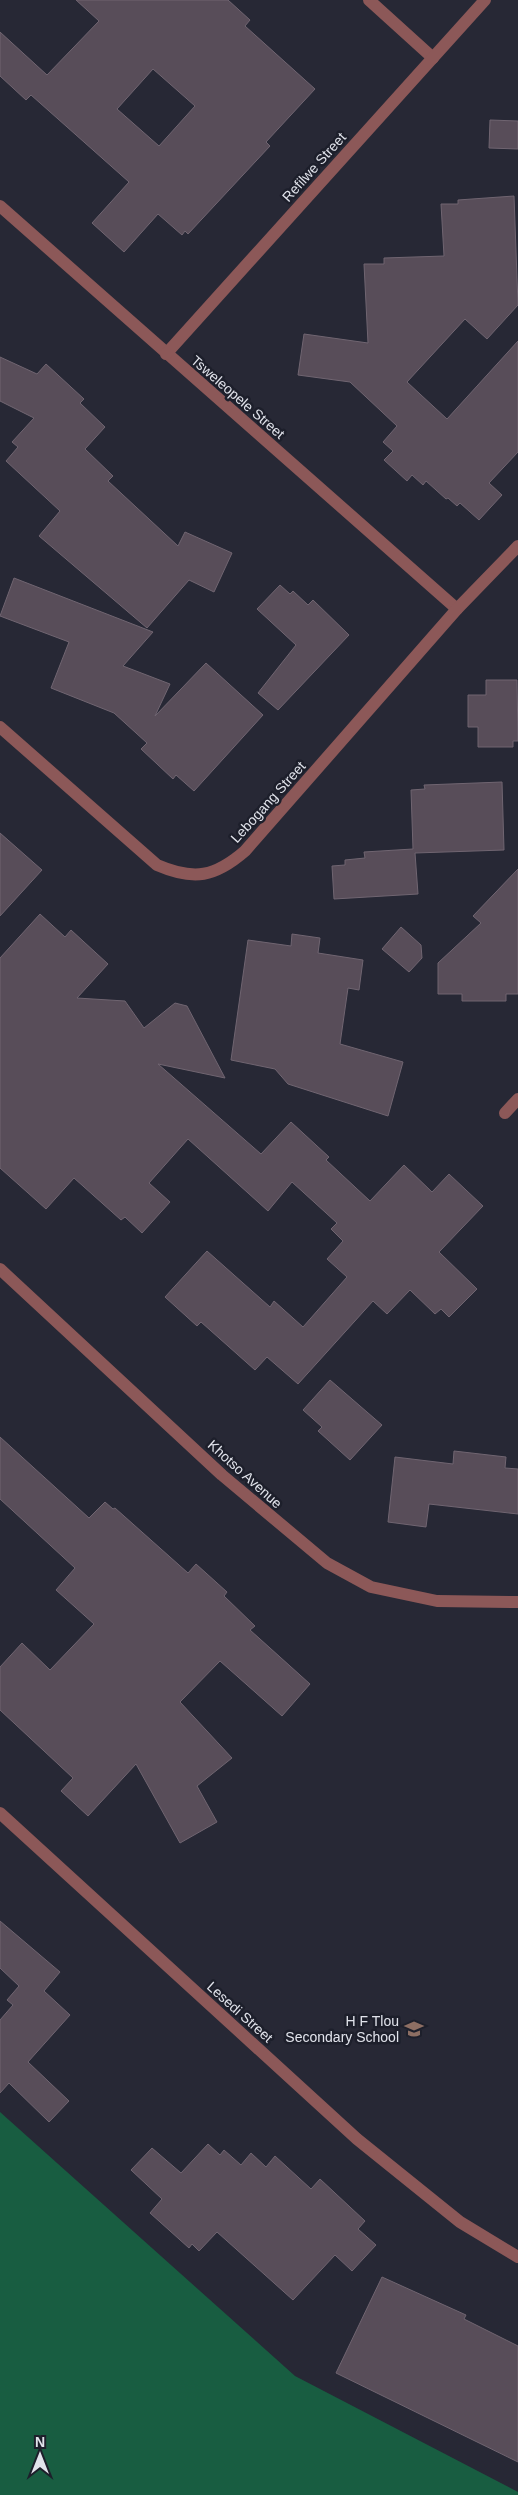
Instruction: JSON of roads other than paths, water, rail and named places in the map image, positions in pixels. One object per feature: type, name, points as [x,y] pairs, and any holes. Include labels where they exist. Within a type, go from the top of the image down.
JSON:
[{"type":"street","points":[[369,0],[433,58]]},
{"type":"street","name":"Refilwe Street","points":[[166,354],[485,0]]},
{"type":"street","name":"Tsweleopele Street","points":[[0,206],[457,609]]},
{"type":"street","name":"Lebogang Street","points":[[0,727],[158,864],[178,874],[204,875],[228,866],[245,851],[457,609],[518,546]]},
{"type":"street","points":[[505,1113],[518,1099]]},
{"type":"street","name":"Khotso Avenue","points":[[0,1269],[222,1475],[327,1563],[371,1587],[437,1601],[518,1602]]},
{"type":"street","name":"Lesedi Street","points":[[0,1813],[357,2139],[460,2222],[518,2257]]},
{"type":"place","name":"H F Tlou Secondary School","points":[[414,2029]]}]
